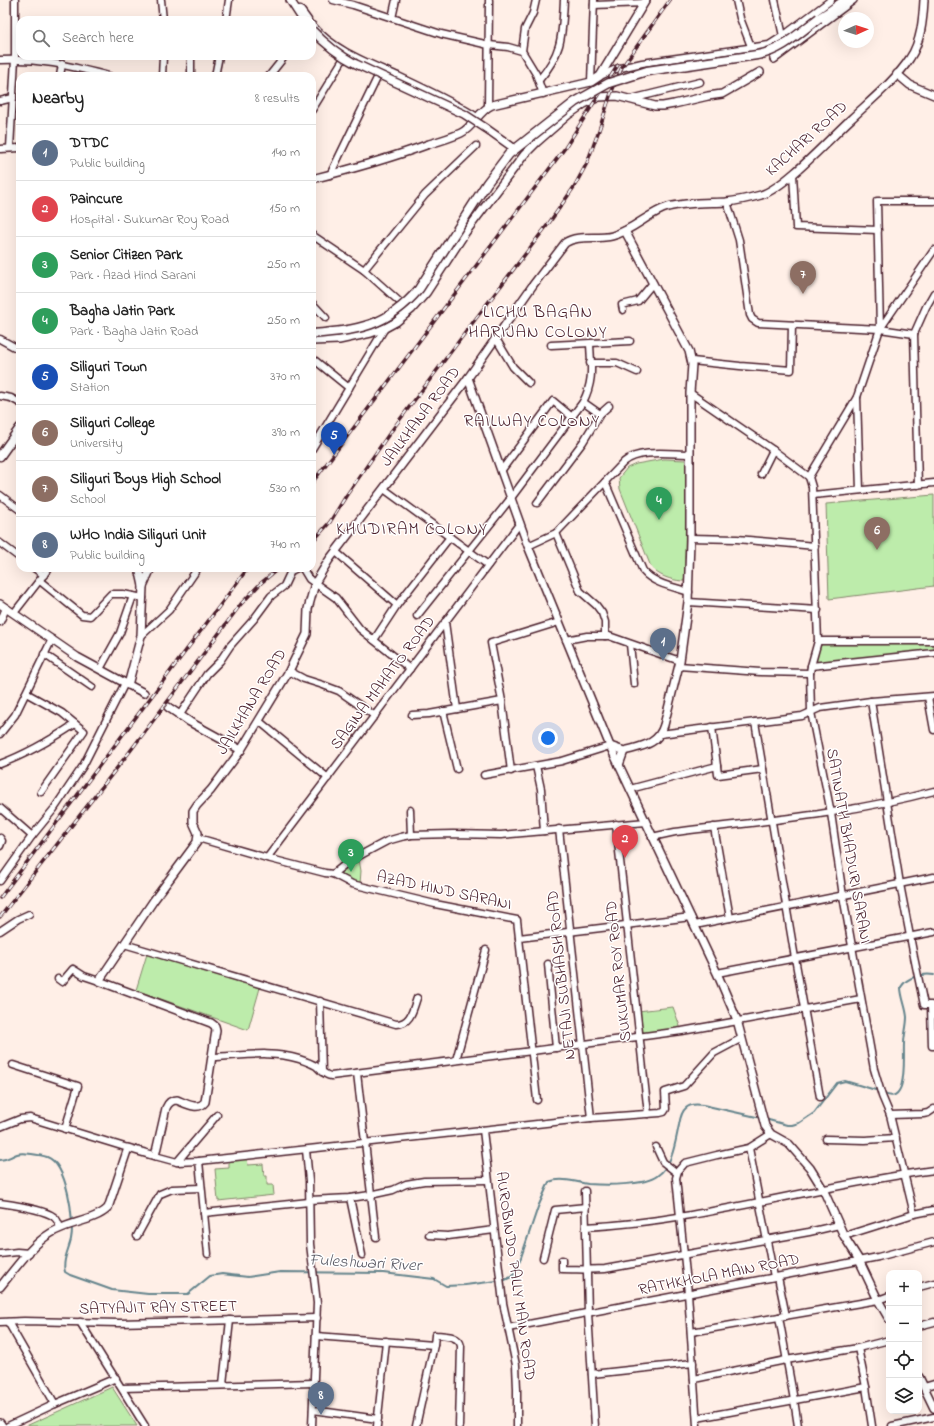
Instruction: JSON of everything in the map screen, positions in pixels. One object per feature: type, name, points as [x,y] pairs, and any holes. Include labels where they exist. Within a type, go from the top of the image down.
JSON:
[{"type":"main road","points":[[819,18],[826,10],[839,0]]},
{"type":"main road","points":[[316,334],[345,331],[363,327],[388,316],[405,304],[424,280],[509,154],[575,102],[609,83],[634,74],[660,68],[764,54],[783,46],[845,0]]},
{"type":"main road","points":[[0,456],[16,434]]},
{"type":"street","points":[[10,148],[15,59],[15,0]]},
{"type":"street","points":[[161,0],[163,16]]},
{"type":"street","points":[[227,16],[229,0]]},
{"type":"street","points":[[333,0],[353,5],[440,34],[489,45],[508,46],[522,51]]},
{"type":"street","points":[[392,18],[396,0]]},
{"type":"street","points":[[488,107],[489,0]]},
{"type":"street","points":[[536,0],[533,13],[525,29],[522,51],[539,80],[543,94]]},
{"type":"street","points":[[539,80],[551,67],[559,47],[564,0]]},
{"type":"street","points":[[635,19],[652,0]]},
{"type":"street","points":[[736,0],[740,18],[752,49]]},
{"type":"street","points":[[775,0],[784,36]]},
{"type":"street","points":[[316,178],[397,156],[451,137],[464,131],[482,111],[488,107],[589,83],[616,69],[642,63],[732,50],[752,49],[769,45],[784,36],[831,0]]},
{"type":"street","points":[[769,45],[774,59],[853,0]]},
{"type":"street","name":"KACHARI ROAD","points":[[625,231],[638,225],[657,211],[671,206],[727,202],[763,194],[793,174],[897,74],[911,58],[921,27],[924,0]]},
{"type":"street","points":[[291,2],[292,7],[298,16]]},
{"type":"street","points":[[291,2],[300,16]]},
{"type":"street","points":[[291,2],[295,2],[305,16]]},
{"type":"street","points":[[600,76],[645,2]]},
{"type":"street","points":[[597,97],[589,83],[594,3],[645,2]]},
{"type":"street","points":[[316,29],[345,56],[381,69],[434,93],[475,120]]},
{"type":"street","points":[[316,34],[328,46],[342,56],[356,64],[464,114],[516,149]]},
{"type":"street","points":[[316,38],[378,76],[475,120]]},
{"type":"street","points":[[316,103],[345,56]]},
{"type":"street","points":[[0,60],[15,59]]},
{"type":"street","points":[[37,60],[62,64],[93,72]]},
{"type":"street","points":[[162,72],[163,60]]},
{"type":"street","points":[[191,60],[191,72]]},
{"type":"street","points":[[216,72],[218,60]]},
{"type":"street","points":[[272,72],[282,60]]},
{"type":"street","points":[[61,72],[62,64]]},
{"type":"street","points":[[330,174],[381,69]]},
{"type":"street","points":[[316,341],[354,338],[385,328],[396,322],[420,302],[465,232],[524,155],[568,115],[584,104],[597,97],[616,96],[655,106],[674,104],[722,94],[760,72]]},
{"type":"street","points":[[897,74],[910,85],[934,95]]},
{"type":"street","points":[[632,99],[700,82]]},
{"type":"street","points":[[0,101],[13,98]]},
{"type":"street","points":[[364,270],[425,195],[476,146]]},
{"type":"street","points":[[0,149],[16,148]]},
{"type":"street","points":[[793,174],[796,227],[878,230]]},
{"type":"street","points":[[880,329],[877,201],[934,201]]},
{"type":"street","points":[[727,202],[739,240],[750,315],[752,319],[758,323],[880,329],[914,334]]},
{"type":"street","points":[[484,775],[562,761],[610,746],[624,751],[646,745],[656,739],[664,725],[679,664],[689,592],[690,393],[692,361],[689,351],[625,231]]},
{"type":"street","name":"JAILKHANA ROAD","points":[[198,838],[193,822],[193,811],[241,750],[289,671],[307,634],[308,609],[315,583],[322,570],[468,378],[495,337],[565,243],[572,239],[607,237],[625,231]]},
{"type":"street","points":[[316,238],[364,270],[402,304]]},
{"type":"street","points":[[690,393],[810,477],[857,397],[880,329],[934,250]]},
{"type":"street","points":[[623,310],[622,305],[638,301],[653,283]]},
{"type":"street","points":[[918,485],[914,334],[934,293]]},
{"type":"street","points":[[316,307],[326,318]]},
{"type":"street","points":[[692,361],[791,370],[792,325]]},
{"type":"street","points":[[316,442],[385,328]]},
{"type":"street","points":[[495,337],[513,367],[529,383]]},
{"type":"street","points":[[0,339],[16,348]]},
{"type":"street","points":[[551,345],[630,341]]},
{"type":"street","points":[[417,616],[511,498],[583,402],[590,385],[590,344]]},
{"type":"street","points":[[316,361],[349,388]]},
{"type":"street","points":[[590,363],[617,364],[637,372]]},
{"type":"street","points":[[468,378],[528,546],[610,746],[717,973],[737,1020],[765,1126],[771,1134],[784,1140],[796,1150],[810,1168],[823,1189],[844,1236],[859,1260],[886,1314]]},
{"type":"street","points":[[0,396],[11,398],[16,401]]},
{"type":"street","points":[[857,397],[860,490]]},
{"type":"street","points":[[501,470],[553,401],[572,417]]},
{"type":"street","points":[[583,402],[600,414]]},
{"type":"street","points":[[537,503],[583,442],[600,414],[609,406]]},
{"type":"street","points":[[761,474],[773,450]]},
{"type":"street","points":[[528,546],[556,533],[624,462],[633,456],[638,454],[690,454]]},
{"type":"street","name":"SATINATH BHADURI SARANI","points":[[810,477],[813,495],[818,610],[818,641],[810,673],[811,712],[831,813],[843,896],[874,1069],[882,1096],[890,1115],[914,1214]]},
{"type":"street","points":[[605,482],[645,574],[662,583],[689,592]]},
{"type":"street","points":[[813,495],[934,483]]},
{"type":"street","points":[[384,489],[488,565]]},
{"type":"street","points":[[0,495],[16,507]]},
{"type":"street","name":"SAGINA MAHATO ROAD","points":[[267,858],[520,523]]},
{"type":"street","points":[[556,533],[580,592],[596,605],[602,613],[605,622],[605,636]]},
{"type":"street","points":[[374,640],[450,537]]},
{"type":"street","points":[[690,538],[737,539],[815,546]]},
{"type":"street","points":[[0,543],[16,555]]},
{"type":"street","points":[[336,552],[398,606]]},
{"type":"street","points":[[37,572],[82,615],[90,616],[111,594],[117,593],[143,598]]},
{"type":"street","points":[[14,613],[46,572]]},
{"type":"street","points":[[0,881],[32,836],[54,809],[83,766],[126,684],[141,636],[143,586],[140,572]]},
{"type":"street","points":[[143,586],[149,572]]},
{"type":"street","points":[[141,636],[169,610],[195,572]]},
{"type":"street","points":[[179,716],[207,674],[220,661],[230,646],[254,619],[271,596],[284,586],[291,572]]},
{"type":"street","points":[[305,572],[309,579],[336,598],[360,629],[410,669]]},
{"type":"street","points":[[100,669],[120,633],[133,596]]},
{"type":"street","points":[[688,602],[818,610]]},
{"type":"street","points":[[0,622],[3,606],[78,657],[144,693]]},
{"type":"street","points":[[445,622],[457,709]]},
{"type":"street","points":[[511,771],[502,701],[491,643],[559,622]]},
{"type":"street","points":[[566,640],[580,637],[605,636],[630,644],[679,664],[760,672],[810,673]]},
{"type":"street","points":[[0,734],[15,715],[52,638]]},
{"type":"street","points":[[818,641],[934,641]]},
{"type":"street","points":[[630,644],[634,684]]},
{"type":"street","points":[[811,666],[934,653]]},
{"type":"street","points":[[44,654],[92,687]]},
{"type":"street","points":[[289,671],[304,679],[339,691],[375,716]]},
{"type":"street","points":[[26,692],[62,713],[84,731],[41,792]]},
{"type":"street","points":[[660,734],[805,715],[820,708],[871,701],[931,696],[934,730]]},
{"type":"street","points":[[412,715],[443,712],[502,701]]},
{"type":"street","points":[[871,701],[900,884],[916,968],[924,1005],[933,1006],[932,1046],[934,1046]]},
{"type":"street","points":[[168,707],[179,716],[241,750]]},
{"type":"street","points":[[443,712],[457,769]]},
{"type":"street","points":[[259,721],[328,778]]},
{"type":"street","points":[[755,722],[803,1009],[820,1097]]},
{"type":"street","points":[[0,764],[50,740],[75,724]]},
{"type":"street","points":[[712,727],[718,775],[763,769]]},
{"type":"street","points":[[619,764],[624,751]]},
{"type":"street","points":[[536,766],[541,788],[544,831]]},
{"type":"street","points":[[630,789],[717,766]]},
{"type":"street","points":[[652,836],[831,813],[887,803],[934,791]]},
{"type":"street","points":[[0,808],[32,836]]},
{"type":"street","points":[[410,810],[411,835]]},
{"type":"street","points":[[99,981],[154,900],[195,845],[198,838],[267,858],[333,874],[348,862],[380,845],[395,838],[411,835],[501,835],[646,822]]},
{"type":"street","name":"SUKUMAR ROY ROAD","points":[[616,824],[648,1114]]},
{"type":"street","points":[[714,827],[730,918]]},
{"type":"street","name":"NETAJI SUBHASH ROAD","points":[[559,829],[591,1118]]},
{"type":"street","points":[[0,838],[2,841],[0,846]]},
{"type":"street","name":"AZAD HIND SARANI","points":[[333,874],[352,884],[374,890],[434,904],[514,919],[518,923],[537,1100]]},
{"type":"street","points":[[695,926],[934,877]]},
{"type":"street","points":[[0,931],[18,918],[29,914]]},
{"type":"street","points":[[519,938],[691,917]]},
{"type":"street","points":[[717,973],[934,932]]},
{"type":"street","points":[[124,944],[399,1024],[410,1018],[417,998]]},
{"type":"street","points":[[456,1060],[486,950]]},
{"type":"street","points":[[548,964],[556,1048]]},
{"type":"street","points":[[58,979],[62,982],[73,970],[84,976],[211,1023],[215,1026],[216,1030],[205,1102],[203,1105],[197,1106],[177,1100],[169,1103],[166,1108],[155,1156]]},
{"type":"street","points":[[212,1057],[274,1054],[288,1056],[310,1063],[322,1072],[331,1076],[695,1029],[737,1020],[861,999]]},
{"type":"street","points":[[320,1001],[322,1072]]},
{"type":"street","points":[[0,1127],[20,1119],[33,1118],[178,1162],[306,1150],[591,1118],[648,1114],[664,1112],[666,1108],[665,1092],[684,1086],[714,1053],[742,1038]]},
{"type":"street","points":[[13,1065],[78,1086],[65,1128]]},
{"type":"street","points":[[357,1073],[376,1237]]},
{"type":"street","points":[[890,1115],[928,1114],[934,1109]]},
{"type":"street","points":[[178,1162],[217,1115]]},
{"type":"street","name":"AUROBINDO PALLY MAIN ROAD","points":[[483,1130],[500,1287],[516,1365],[517,1426]]},
{"type":"street","points":[[675,1171],[685,1163],[749,1148],[771,1134]]},
{"type":"street","points":[[826,1139],[865,1140],[896,1138]]},
{"type":"street","points":[[656,1147],[663,1162],[675,1171],[688,1293],[697,1426]]},
{"type":"street","points":[[0,1287],[45,1237],[63,1227],[104,1212],[108,1208],[128,1148]]},
{"type":"street","points":[[749,1148],[767,1239],[786,1316]]},
{"type":"street","points":[[306,1150],[310,1201],[310,1244],[317,1303],[312,1426]]},
{"type":"street","points":[[199,1161],[208,1254]]},
{"type":"street","points":[[586,1227],[616,1226],[679,1217],[823,1189],[934,1170]]},
{"type":"street","points":[[204,1213],[350,1198],[393,1190],[406,1184],[419,1182],[488,1180]]},
{"type":"street","points":[[137,1236],[160,1194],[172,1189],[201,1188]]},
{"type":"street","points":[[585,1191],[588,1313],[595,1426]]},
{"type":"street","points":[[350,1198],[362,1255]]},
{"type":"street","points":[[0,1203],[20,1206],[50,1214],[56,1218],[63,1227]]},
{"type":"street","points":[[543,1258],[555,1210],[586,1207]]},
{"type":"street","points":[[844,1236],[914,1214],[934,1210]]},
{"type":"street","points":[[562,1260],[562,1269],[605,1269],[809,1232],[839,1225]]},
{"type":"street","points":[[429,1235],[448,1236],[494,1230]]},
{"type":"street","name":"RATHKHOLA MAIN ROAD","points":[[508,1328],[878,1257],[934,1242]]},
{"type":"street","points":[[0,1254],[16,1252],[29,1253]]},
{"type":"street","points":[[922,1286],[934,1283]]},
{"type":"street","points":[[690,1332],[878,1300],[886,1297]]},
{"type":"street","points":[[779,1317],[798,1426]]},
{"type":"street","name":"SATYAJIT RAY STREET","points":[[0,1322],[119,1323],[317,1318]]},
{"type":"street","points":[[223,1384],[230,1320]]},
{"type":"street","points":[[8,1322],[55,1404]]},
{"type":"street","points":[[80,1322],[145,1426]]},
{"type":"street","points":[[922,1325],[934,1322]]},
{"type":"street","points":[[416,1426],[435,1335],[455,1338],[459,1340],[461,1344],[459,1426]]},
{"type":"street","points":[[316,1336],[434,1345]]},
{"type":"street","points":[[377,1426],[386,1341]]},
{"type":"street","points":[[694,1379],[786,1360],[858,1348],[886,1341]]},
{"type":"street","points":[[858,1348],[872,1426]]},
{"type":"street","points":[[592,1374],[693,1363]]},
{"type":"street","points":[[8,1426],[116,1378]]},
{"type":"street","points":[[920,1378],[934,1408]]},
{"type":"street","points":[[122,1388],[223,1384],[314,1383]]},
{"type":"street","points":[[924,1387],[934,1384]]},
{"type":"street","points":[[697,1418],[866,1387]]},
{"type":"street","points":[[313,1410],[378,1419]]},
{"type":"street","points":[[892,1426],[934,1417]]},
{"type":"green space","points":[[664,459],[686,460],[684,581],[665,577],[657,573],[651,567],[620,489],[619,478],[627,468],[636,464]]},
{"type":"green space","points":[[934,495],[934,586],[829,599],[826,504]]},
{"type":"green space","points":[[934,643],[934,650],[813,664],[819,644]]},
{"type":"green space","points":[[359,859],[361,871],[360,884],[343,877],[340,873],[341,869]]},
{"type":"green space","points":[[147,954],[260,988],[248,1030],[136,990]]},
{"type":"green space","points":[[673,1007],[681,1029],[644,1034],[641,1031],[638,1011]]},
{"type":"green space","points":[[247,1159],[248,1165],[263,1164],[264,1176],[267,1176],[267,1185],[273,1185],[274,1195],[218,1201],[215,1169],[229,1168],[229,1161]]},
{"type":"green space","points":[[112,1387],[137,1426],[26,1426]]},
{"type":"waterway","name":"Fuleshwari River","points":[[883,1093],[891,1096],[897,1093],[901,1087],[903,1078],[904,1041],[907,1017],[901,987],[911,978],[916,976],[934,975]]},
{"type":"waterway","name":"Fuleshwari River","points":[[765,1119],[787,1125],[799,1123],[814,1113],[837,1083],[845,1081],[879,1091]]},
{"type":"waterway","name":"Fuleshwari River","points":[[0,1160],[23,1153],[44,1156],[54,1162],[60,1170],[64,1181],[68,1194],[72,1219],[71,1239],[65,1259],[65,1272],[112,1290],[148,1294],[188,1294],[210,1276],[222,1274],[248,1277],[280,1272],[383,1273],[434,1279],[446,1286],[465,1285],[505,1280],[516,1272],[538,1207],[549,1182],[563,1180],[588,1184],[624,1184],[643,1182],[657,1176],[667,1166],[670,1160],[680,1118],[684,1110],[692,1105],[703,1105],[761,1118]]},
{"type":"railway","points":[[316,538],[330,522],[389,434],[549,223],[574,187],[587,163],[610,96],[622,67],[670,0]]},
{"type":"railway","points":[[316,478],[565,148],[618,65]]},
{"type":"railway","points":[[0,898],[245,572]]},
{"type":"railway","points":[[0,917],[131,750],[241,604],[261,583],[274,572]]},
{"type":"place","name":"Siliguri Boys High School","points":[[803,294]]},
{"type":"place","name":"Siliguri Town","points":[[334,455]]},
{"type":"place","name":"Bagha Jatin Park","points":[[659,520]]},
{"type":"place","name":"Siliguri College","points":[[877,550]]},
{"type":"place","name":"DTDC","points":[[663,661]]},
{"type":"place","name":"Paincure","points":[[625,858]]},
{"type":"place","name":"Senior Citizen Park","points":[[351,872]]},
{"type":"place","name":"WHO India Siliguri Unit","points":[[321,1415]]},
{"type":"district","name":"LICHU BAGAN HARIJAN COLONY","points":[[538,322]]},
{"type":"district","name":"RAILWAY COLONY","points":[[532,421]]},
{"type":"district","name":"KHUDIRAM COLONY","points":[[412,529]]}]
